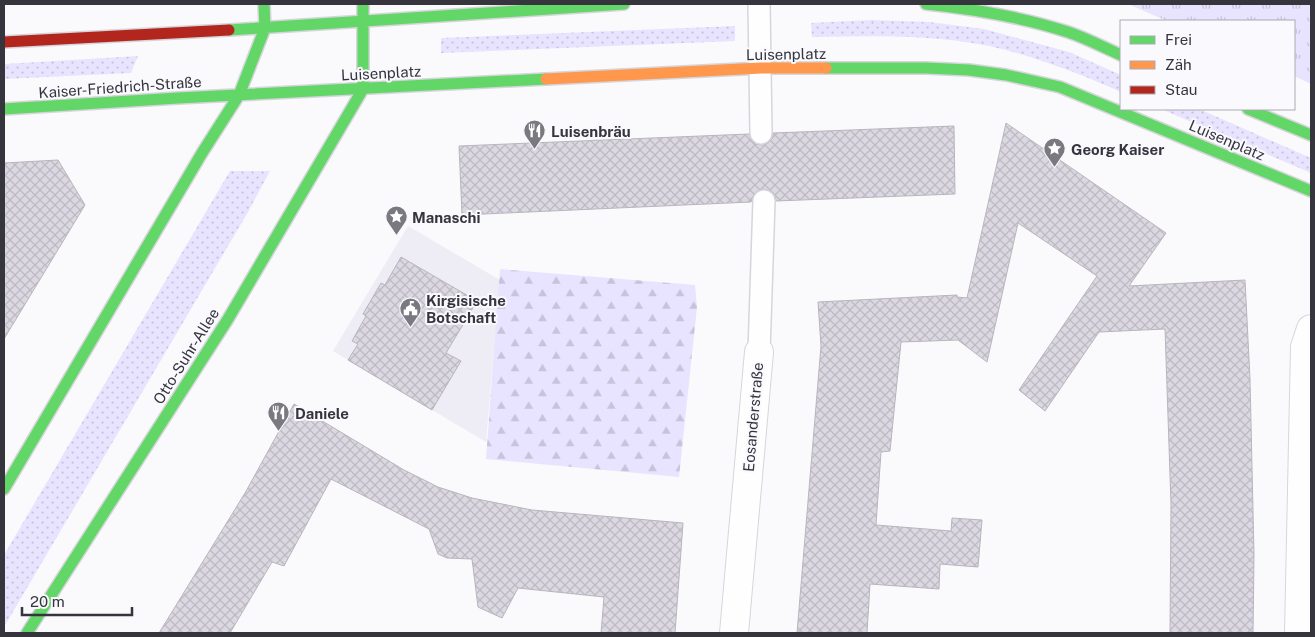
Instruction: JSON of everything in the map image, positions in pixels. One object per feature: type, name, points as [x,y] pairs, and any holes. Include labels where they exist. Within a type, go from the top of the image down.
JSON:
[{"type":"main road","points":[[4,489],[202,153],[239,95],[265,28],[264,4]]},
{"type":"main road","points":[[363,4],[363,89]]},
{"type":"main road","points":[[4,42],[265,28],[624,4]]},
{"type":"main road","points":[[926,4],[969,8],[1020,18],[1063,30],[1120,55]]},
{"type":"main road","name":"Luisenplatz","points":[[239,95],[761,68],[926,68],[969,70],[1060,87],[1311,191]]},
{"type":"main road","name":"Otto-Suhr-Allee","points":[[27,633],[228,319],[363,89]]},
{"type":"main road","name":"Kaiser-Friedrich-Straße","points":[[4,109],[239,95]]},
{"type":"main road","points":[[1250,110],[1311,135]]},
{"type":"street","points":[[1299,633],[1305,347],[1311,329]]},
{"type":"street","name":"Eosanderstraße","points":[[734,633],[759,352]]},
{"type":"lane","points":[[759,4],[762,133]]},
{"type":"lane","name":"Eosanderstraße","points":[[759,352],[764,201]]},
{"type":"shaded area","points":[[408,226],[500,280],[486,442],[333,351]]},
{"type":"green space","points":[[1128,4],[1311,4],[1311,84],[1295,76],[1295,20],[1165,20]]},
{"type":"green space","points":[[871,20],[929,22],[984,29],[1069,52],[1120,75],[1120,92],[1078,74],[1006,50],[958,41],[909,37],[812,37],[811,23]]},
{"type":"green space","points":[[735,26],[735,41],[441,53],[441,38]]},
{"type":"green space","points":[[138,56],[131,73],[4,79],[4,64]]},
{"type":"green space","points":[[1163,110],[1201,110],[1311,158],[1311,173]]},
{"type":"green space","points":[[230,171],[270,171],[248,212],[4,627],[4,555]]},
{"type":"green space","points":[[500,269],[695,285],[697,307],[679,477],[486,459]]},
{"type":"building","points":[[1006,123],[1166,233],[1129,286],[1245,280],[1250,379],[1254,555],[1253,633],[1170,633],[1171,504],[1165,329],[1099,332],[1045,411],[1019,390],[1097,276],[1018,223],[987,362],[958,340],[901,342],[890,451],[881,452],[876,525],[951,531],[952,518],[982,520],[978,567],[940,564],[939,589],[870,584],[867,633],[797,633],[821,346],[818,302],[957,295],[957,297],[967,298]]},
{"type":"building","points":[[954,126],[955,194],[776,201],[775,195],[771,191],[764,189],[754,194],[751,202],[462,215],[459,146],[749,134],[755,144],[762,145],[772,139],[773,133]]},
{"type":"building","points":[[58,160],[85,205],[4,339],[4,163]]},
{"type":"building","name":"Kirgisische Botschaft","points":[[401,257],[477,301],[446,353],[461,361],[432,410],[348,360],[358,344],[352,341],[366,316],[363,314],[381,283],[385,285]]},
{"type":"building","points":[[294,404],[404,470],[438,487],[472,498],[532,510],[683,523],[675,633],[601,633],[604,597],[518,588],[502,618],[478,607],[472,559],[447,558],[438,554],[429,529],[331,479],[284,566],[272,562],[230,633],[159,633],[245,493]]},
{"type":"traffic: fast","points":[[4,489],[202,153],[239,95],[265,28],[264,4]]},
{"type":"traffic: fast","points":[[363,4],[363,89]]},
{"type":"traffic: fast","points":[[229,30],[624,4]]},
{"type":"traffic: fast","points":[[926,4],[980,11],[1033,22],[1075,34],[1120,55]]},
{"type":"traffic: fast","points":[[826,68],[969,70],[1006,75],[1060,87],[1311,191]]},
{"type":"traffic: fast","points":[[4,109],[546,79]]},
{"type":"traffic: fast","points":[[27,633],[228,319],[363,89]]},
{"type":"traffic: fast","points":[[1250,110],[1311,135]]},
{"type":"traffic: slow","points":[[546,79],[761,68],[826,68]]},
{"type":"traffic: jam","points":[[4,42],[229,30]]},
{"type":"place","name":"Luisenbräu","points":[[535,150]]},
{"type":"place","name":"Georg Kaiser","points":[[1055,168]]},
{"type":"place","name":"Manaschi","points":[[396,236]]},
{"type":"place","name":"Kirgisische Botschaft","points":[[410,328]]},
{"type":"place","name":"Daniele","points":[[279,432]]}]
